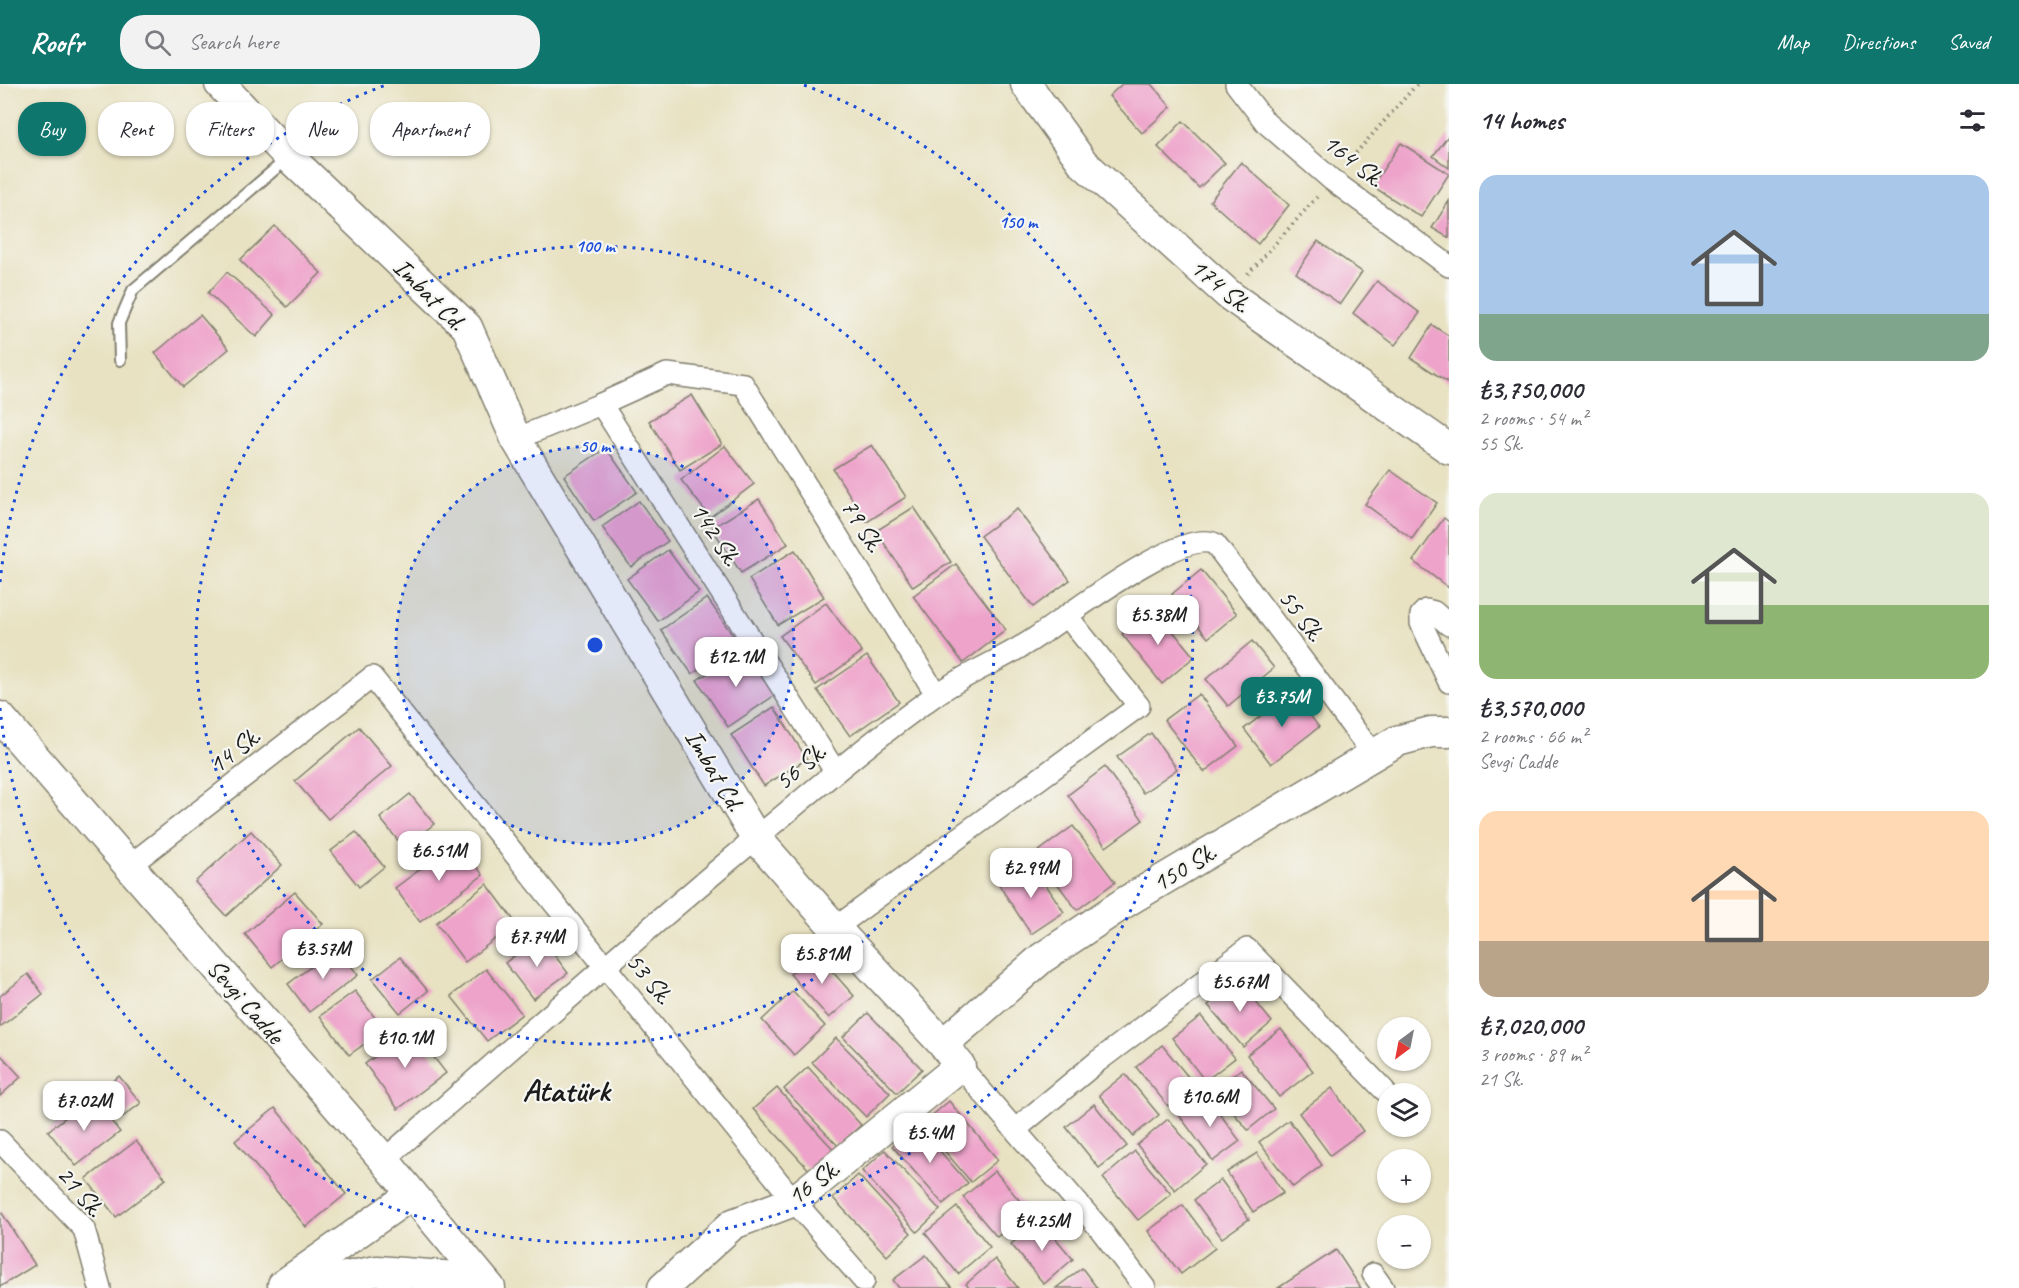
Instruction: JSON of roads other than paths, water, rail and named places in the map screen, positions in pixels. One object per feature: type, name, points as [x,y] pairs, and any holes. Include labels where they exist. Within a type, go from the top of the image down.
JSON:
[{"type":"street","name":"Imbat Cd.","points":[[220,84],[289,157],[467,327],[516,439],[756,838],[1016,1129],[1100,1229],[1145,1288]]},
{"type":"street","name":"174 Sk.","points":[[1026,84],[1083,163],[1229,296],[1449,449]]},
{"type":"street","name":"164 Sk.","points":[[1236,84],[1266,123],[1332,180],[1449,266]]},
{"type":"street","name":"79 Sk.","points":[[601,404],[667,374],[743,384],[936,694]]},
{"type":"street","points":[[516,439],[601,404]]},
{"type":"street","name":"142 Sk.","points":[[601,404],[835,771]]},
{"type":"street","name":"56 Sk.","points":[[384,1160],[606,965],[835,771],[936,694],[1018,650],[1148,561],[1207,539]]},
{"type":"street","name":"55 Sk.","points":[[1207,539],[1215,544],[1373,754]]},
{"type":"street","points":[[1449,625],[1434,612],[1426,610],[1421,615],[1421,623],[1449,682]]},
{"type":"street","points":[[835,928],[1139,706],[1067,616]]},
{"type":"street","name":"14 Sk.","points":[[129,866],[372,677]]},
{"type":"street","name":"53 Sk.","points":[[372,677],[794,1201],[864,1281]]},
{"type":"street","name":"Sevgi Cadde","points":[[0,717],[384,1160],[486,1284]]},
{"type":"street","name":"150 Sk.","points":[[951,1055],[1051,952],[1127,901],[1397,741],[1431,732],[1449,732]]},
{"type":"street","points":[[1016,1129],[1098,1061],[1247,949],[1377,1083]]},
{"type":"street","name":"16 Sk.","points":[[663,1288],[733,1224],[794,1201],[951,1055]]},
{"type":"street","name":"21 Sk.","points":[[0,1141],[84,1229],[100,1288]]},
{"type":"street","points":[[278,1288],[411,1195]]},
{"type":"street","points":[[289,1288],[377,1271],[486,1284]]},
{"type":"lane","points":[[120,360],[119,323],[133,290],[289,157]]},
{"type":"district","name":"Atatürk","points":[[566,1090]]}]
